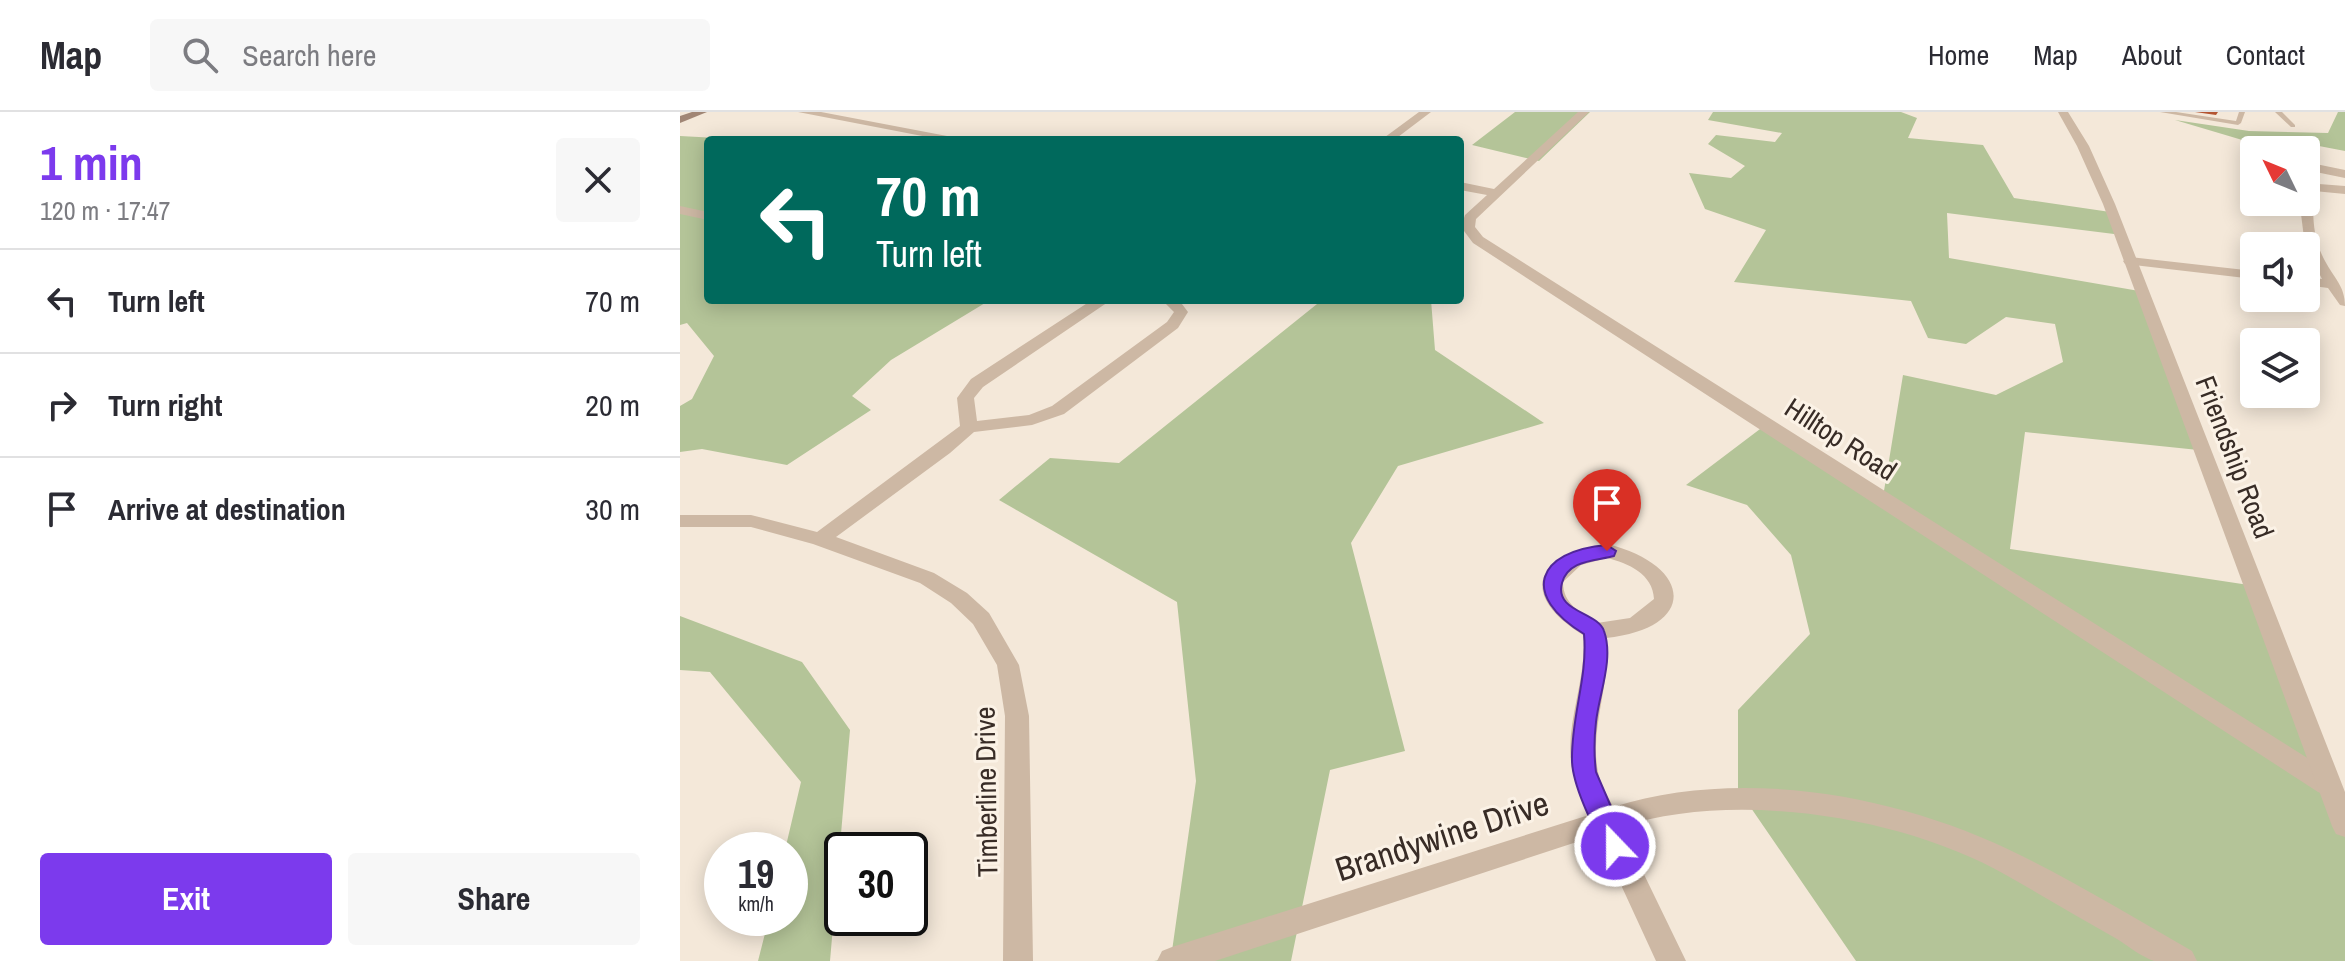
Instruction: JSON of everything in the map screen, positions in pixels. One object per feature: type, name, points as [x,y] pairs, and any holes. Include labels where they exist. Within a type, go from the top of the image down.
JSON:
[{"type":"main road","points":[[680,120],[702,112]]},
{"type":"street","points":[[803,112],[939,136]]},
{"type":"street","points":[[1393,136],[1426,112]]},
{"type":"street","name":"Hilltop Road","points":[[1584,112],[1495,193],[1468,222],[1470,232],[1478,240],[2327,784]]},
{"type":"street","name":"Friendship Road","points":[[2063,112],[2098,177],[2345,826]]},
{"type":"street","points":[[2320,169],[2345,174]]},
{"type":"street","points":[[1464,187],[1495,193]]},
{"type":"street","points":[[2320,188],[2345,190]]},
{"type":"street","points":[[680,210],[704,215]]},
{"type":"street","points":[[2306,216],[2306,233],[2345,302]]},
{"type":"street","points":[[2130,261],[2240,273]]},
{"type":"street","points":[[2320,283],[2334,285]]},
{"type":"street","points":[[969,427],[965,398],[977,383],[1098,304]]},
{"type":"street","points":[[820,539],[944,449],[969,427],[1032,420],[1058,410],[1173,325],[1181,312],[1175,304]]},
{"type":"street","name":"Timberline Drive","points":[[680,521],[751,521],[820,539],[943,586],[981,619],[1001,650],[1014,691],[1017,716],[1018,961]]},
{"type":"street","points":[[1607,551],[1638,559],[1652,568],[1664,588],[1663,599],[1656,612],[1642,622],[1627,627],[1594,631],[1569,616],[1558,604],[1552,592],[1559,569],[1579,556],[1607,551]]},
{"type":"street","points":[[1594,631],[1597,657],[1585,723],[1585,772],[1626,872],[1671,961]]},
{"type":"street","name":"Brandywine Drive","points":[[1172,961],[1605,821],[1665,805],[1740,798],[1814,803],[1891,819],[1953,838],[2011,864],[2182,961]]},
{"type":"lane","points":[[2163,112],[2230,122],[2241,122],[2242,112]]},
{"type":"lane","points":[[2278,112],[2293,126]]},
{"type":"green space","points":[[1515,112],[1590,112],[1539,161],[1472,145]]},
{"type":"green space","points":[[1713,112],[1901,112],[1917,118],[1908,138],[1983,145],[2014,198],[2117,213],[2122,235],[1947,213],[1949,258],[2145,292],[2208,451],[2025,432],[2010,549],[2262,587],[2345,796],[2345,961],[1856,961],[1738,789],[1738,710],[1810,634],[1791,555],[1747,505],[1686,485],[1768,423],[1883,497],[1903,375],[1996,395],[2063,362],[2055,324],[2006,317],[1966,344],[1928,338],[1911,301],[1734,282],[1766,230],[1705,209],[1689,173],[1731,178],[1745,166],[1708,144],[1716,135],[1775,142],[1782,133],[1708,120]]},
{"type":"green space","points":[[2338,112],[2345,112],[2345,151],[2320,146],[2320,136],[2240,136],[2240,139],[2175,120],[2249,131],[2328,133]]},
{"type":"green space","points":[[680,136],[704,137],[704,304],[983,304],[891,360],[852,396],[871,410],[787,465],[702,449],[680,452],[680,406],[692,399],[714,356],[687,323],[680,325]]},
{"type":"green space","points":[[1317,304],[1431,304],[1435,350],[1544,423],[1398,466],[1351,543],[1405,751],[1330,770],[1291,961],[1154,961],[1171,958],[1196,781],[1177,602],[999,500],[1050,458],[1119,463]]},
{"type":"green space","points":[[680,616],[802,662],[850,730],[841,832],[824,832],[824,936],[832,936],[830,961],[758,961],[764,936],[808,936],[808,832],[789,832],[801,782],[710,672],[680,670]]},
{"type":"route","points":[[1607,551],[1589,553],[1565,563],[1553,581],[1552,592],[1569,616],[1594,631],[1597,657],[1585,723],[1583,760],[1615,846]]}]
